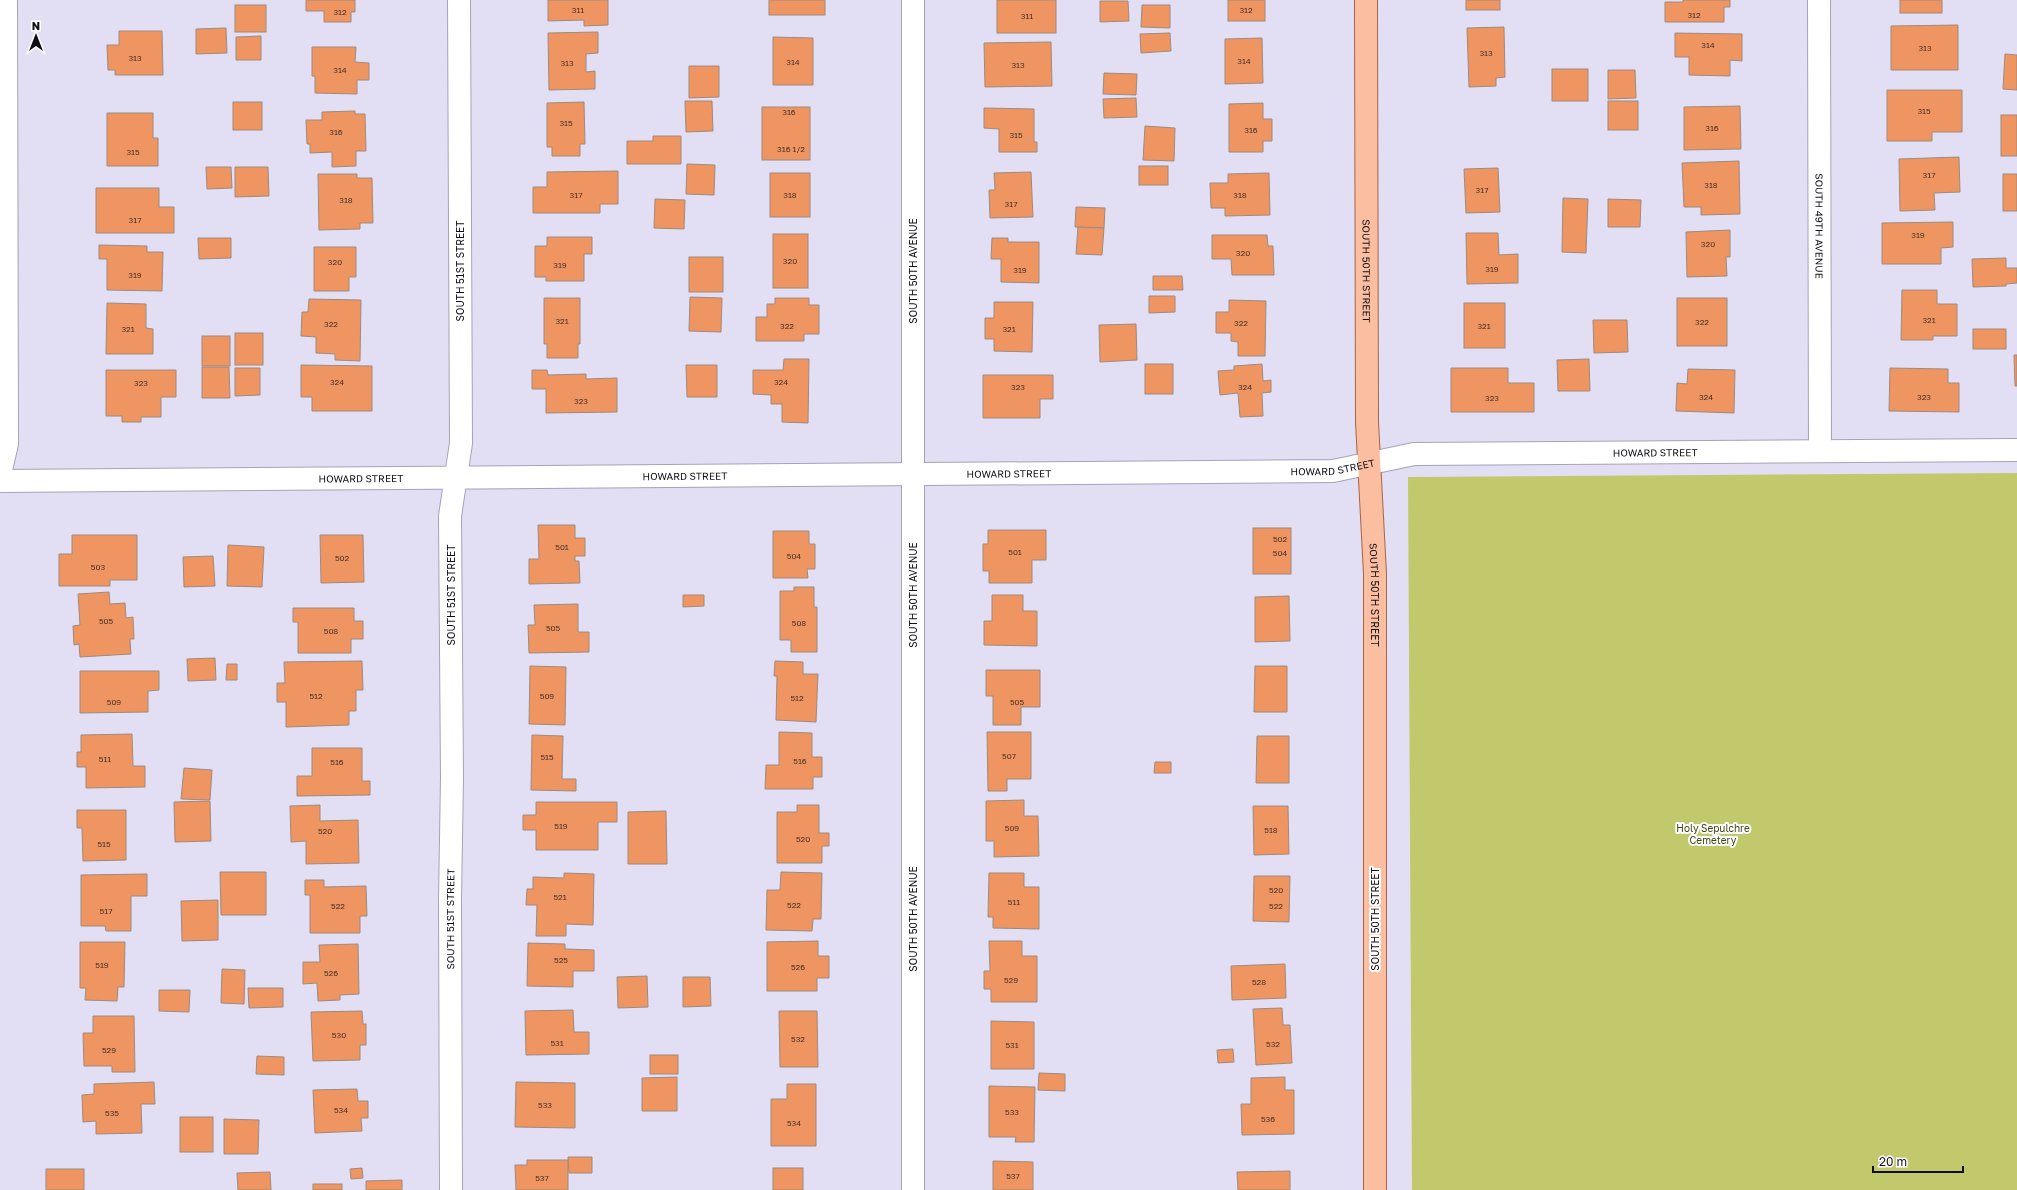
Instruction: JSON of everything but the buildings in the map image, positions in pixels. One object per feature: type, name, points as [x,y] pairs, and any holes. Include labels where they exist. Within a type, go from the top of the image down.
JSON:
[{"type":"main road","name":"SOUTH 50TH STREET","points":[[1366,0],[1367,414],[1374,574],[1375,1190]]},
{"type":"street","points":[[0,474],[7,444],[6,0]]},
{"type":"street","name":"SOUTH 51ST STREET","points":[[451,1190],[450,899],[452,778],[450,516],[461,443],[459,0]]},
{"type":"street","name":"SOUTH 50TH AVENUE","points":[[913,0],[913,1190]]},
{"type":"street","name":"SOUTH 49TH AVENUE","points":[[1819,0],[1820,452]]},
{"type":"street","name":"HOWARD STREET","points":[[0,481],[1333,471],[1414,454],[2017,450]]},
{"type":"green space","name":"Holy Sepulchre Cemetery","points":[[2017,473],[2017,1190],[1412,1190],[1408,477]]}]
